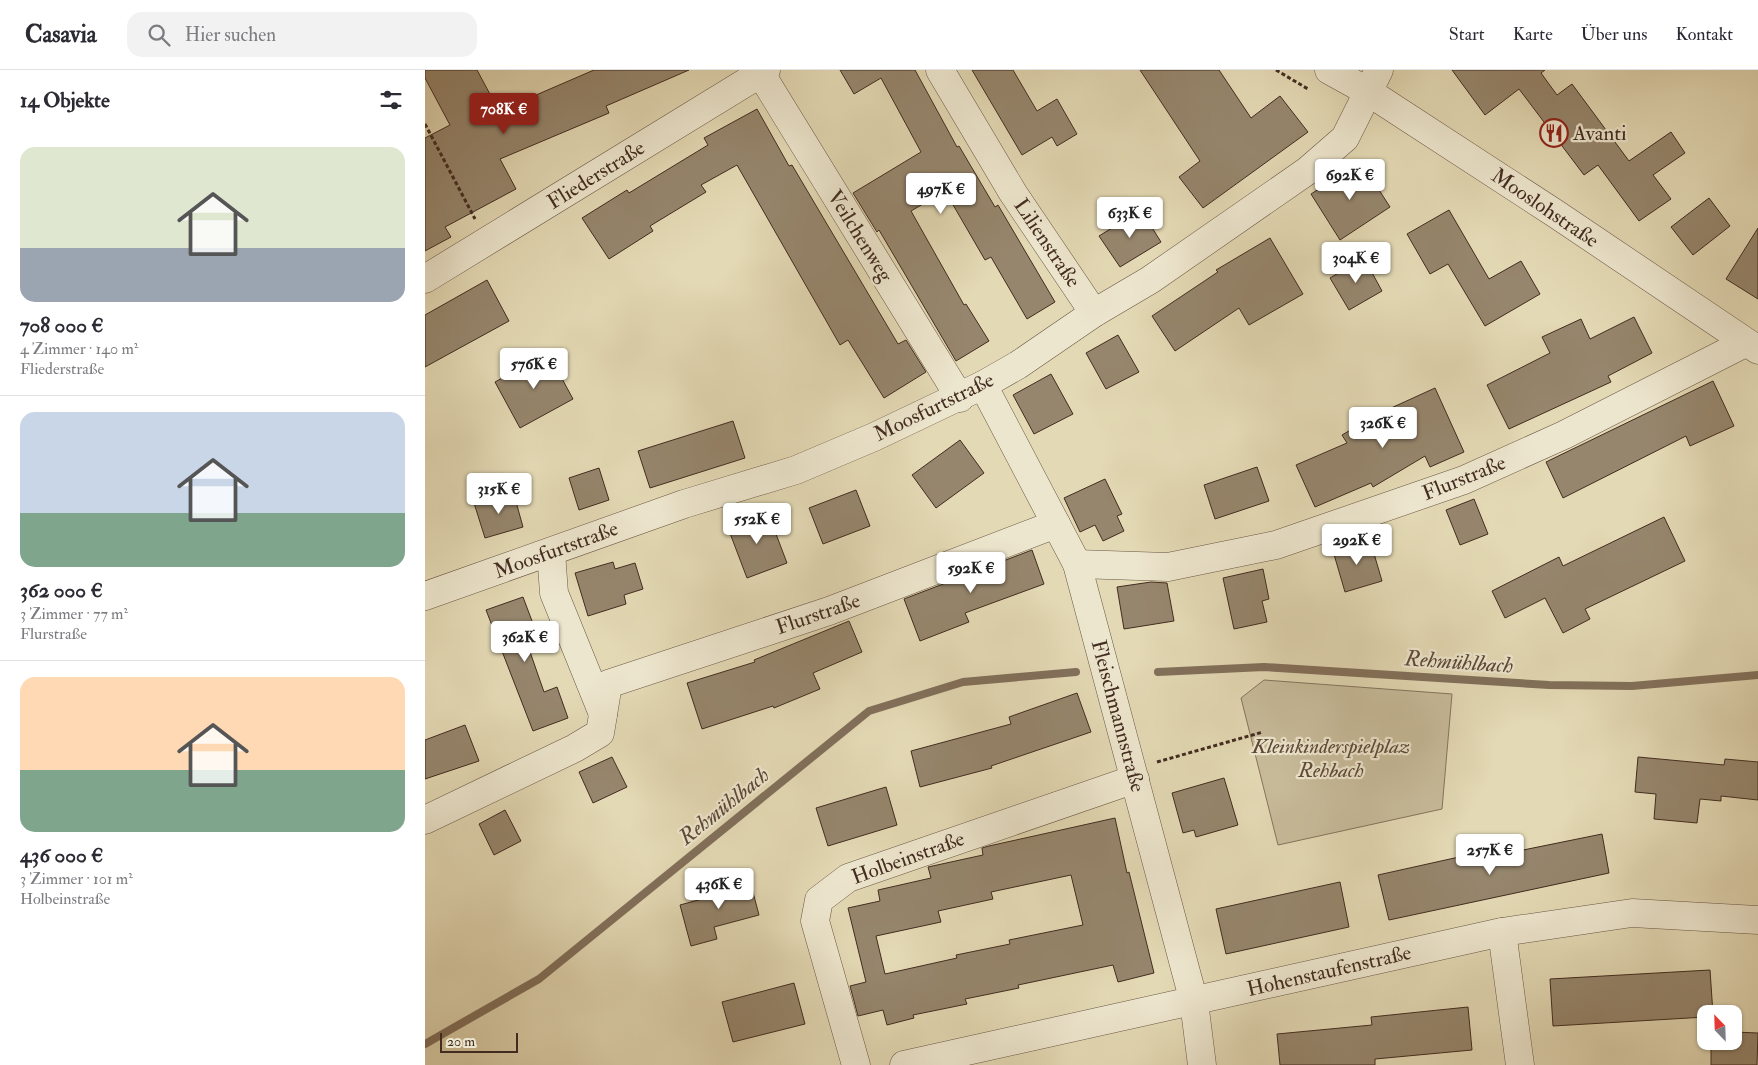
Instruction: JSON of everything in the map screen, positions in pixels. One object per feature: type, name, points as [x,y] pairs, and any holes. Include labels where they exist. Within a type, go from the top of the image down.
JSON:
[{"type":"street","name":"Lilienstraße","points":[[940,70],[1013,193],[1094,313]]},
{"type":"street","name":"Mooslohstraße","points":[[1329,70],[1373,81],[1556,214],[1751,347]]},
{"type":"street","name":"Fliederstraße","points":[[425,279],[764,72]]},
{"type":"street","name":"Veilchenweg","points":[[764,72],[960,398]]},
{"type":"street","name":"Moosfurtstraße","points":[[425,596],[684,504],[796,470],[960,398],[1018,365],[1094,313],[1150,280],[1307,172],[1345,138],[1373,81]]},
{"type":"street","name":"Flurstraße","points":[[1077,564],[1168,567],[1285,542],[1464,480],[1751,347]]},
{"type":"street","name":"Fleischmannstraße","points":[[983,385],[1077,564],[1193,1002],[1202,1065]]},
{"type":"street","name":"Flurstraße","points":[[425,820],[600,733],[608,684],[829,611],[1056,524]]},
{"type":"street","points":[[551,552],[554,593],[604,717]]},
{"type":"street","name":"Holbeinstraße","points":[[856,1065],[815,921],[819,900],[848,878],[1135,779]]},
{"type":"street","name":"Hohenstaufenstraße","points":[[904,1065],[1502,932],[1633,913],[1758,920]]},
{"type":"street","points":[[1502,932],[1520,1065]]},
{"type":"path","points":[[425,124],[487,241]]},
{"type":"path","points":[[1135,779],[1151,764],[1263,732]]},
{"type":"green space","name":"Kleinkinderspielplaz Rehbach","points":[[1264,680],[1452,694],[1442,809],[1278,845],[1241,698]]},
{"type":"building","points":[[425,70],[477,70],[499,111],[594,70],[689,70],[606,106],[609,113],[500,159],[516,189],[445,227],[451,237],[425,251],[425,138],[450,125],[425,78]]},
{"type":"building","points":[[840,70],[915,70],[957,147],[959,146],[995,207],[998,205],[1055,302],[1027,319],[991,257],[985,260],[945,191],[911,211],[964,305],[966,304],[989,341],[956,361],[879,230],[877,232],[853,193],[921,152],[881,78],[854,94]]},
{"type":"building","points":[[972,70],[1013,70],[1037,111],[1057,99],[1077,134],[1057,146],[1052,137],[1022,155]]},
{"type":"building","points":[[1140,70],[1219,70],[1251,118],[1280,96],[1308,132],[1203,208],[1179,177],[1200,161]]},
{"type":"building","points":[[1452,70],[1545,70],[1541,73],[1557,95],[1572,84],[1629,161],[1671,132],[1685,153],[1653,175],[1671,199],[1639,221],[1598,165],[1584,175],[1519,89],[1485,115]]},
{"type":"building","points":[[757,109],[789,166],[792,165],[898,344],[906,340],[926,372],[884,398],[848,340],[840,345],[737,165],[701,185],[706,192],[650,226],[653,231],[609,259],[582,218],[627,190],[629,193],[708,145],[704,138]]},
{"type":"building","points":[[1361,162],[1390,207],[1340,240],[1311,194]]},
{"type":"building","points":[[1709,198],[1730,226],[1693,255],[1671,227]]},
{"type":"building","points":[[1141,210],[1161,242],[1120,267],[1099,236]]},
{"type":"building","points":[[1449,210],[1489,279],[1521,261],[1540,294],[1485,326],[1448,264],[1430,274],[1407,234]]},
{"type":"building","points":[[1758,228],[1758,299],[1726,279]]},
{"type":"building","points":[[1270,238],[1303,294],[1249,325],[1239,308],[1175,351],[1152,316],[1218,272],[1216,270]]},
{"type":"building","points":[[1364,258],[1382,291],[1349,310],[1330,278]]},
{"type":"building","points":[[487,280],[509,321],[425,367],[425,315]]},
{"type":"building","points":[[1634,317],[1652,353],[1608,376],[1611,382],[1509,429],[1487,385],[1550,353],[1542,337],[1581,319],[1590,339]]},
{"type":"building","points":[[1118,335],[1139,372],[1106,389],[1086,353]]},
{"type":"building","points":[[548,353],[573,399],[520,428],[495,382]]},
{"type":"building","points":[[1051,374],[1073,414],[1034,434],[1013,395]]},
{"type":"building","points":[[1713,381],[1734,426],[1690,446],[1686,436],[1563,498],[1546,462]]},
{"type":"building","points":[[1435,388],[1464,452],[1430,467],[1425,456],[1373,487],[1371,483],[1315,507],[1296,465],[1347,443],[1342,435],[1378,414]]},
{"type":"building","points":[[733,421],[745,458],[650,488],[638,451]]},
{"type":"building","points":[[960,440],[984,473],[936,508],[912,475]]},
{"type":"building","points":[[1257,467],[1269,501],[1215,519],[1204,485]]},
{"type":"building","points":[[599,468],[609,500],[579,510],[569,478]]},
{"type":"building","points":[[1105,479],[1122,514],[1117,516],[1124,531],[1103,541],[1095,525],[1080,532],[1064,498]]},
{"type":"building","points":[[856,490],[870,526],[823,544],[809,508]]},
{"type":"building","points":[[513,491],[523,527],[485,538],[474,503]]},
{"type":"building","points":[[1474,499],[1488,534],[1460,545],[1446,510]]},
{"type":"building","points":[[768,513],[787,563],[747,578],[728,528]]},
{"type":"building","points":[[1664,517],[1685,561],[1585,609],[1590,619],[1563,633],[1545,598],[1505,618],[1492,591],[1559,557],[1563,566]]},
{"type":"building","points":[[1370,540],[1382,581],[1345,592],[1333,551]]},
{"type":"building","points":[[1032,550],[1044,584],[965,613],[969,622],[920,641],[904,599]]},
{"type":"building","points":[[613,562],[615,569],[635,563],[643,589],[624,595],[626,604],[588,616],[575,573]]},
{"type":"building","points":[[1263,569],[1269,599],[1262,601],[1267,622],[1234,629],[1223,578]]},
{"type":"building","points":[[1151,582],[1167,583],[1174,621],[1124,629],[1117,587]]},
{"type":"building","points":[[523,597],[541,645],[529,649],[544,692],[557,687],[568,718],[533,731],[486,610]]},
{"type":"building","points":[[849,621],[862,652],[813,673],[820,689],[774,708],[773,706],[702,729],[687,683],[755,662],[754,660]]},
{"type":"building","points":[[1077,693],[1091,732],[991,766],[992,768],[920,787],[911,751],[1011,724],[1009,717]]},
{"type":"building","points":[[465,725],[479,761],[425,779],[425,740]]},
{"type":"building","points":[[612,757],[627,787],[593,803],[579,772]]},
{"type":"building","points":[[1638,757],[1724,765],[1725,759],[1758,762],[1758,800],[1721,796],[1721,801],[1700,799],[1697,823],[1654,819],[1656,794],[1635,792]]},
{"type":"building","points":[[1224,778],[1238,825],[1196,837],[1194,830],[1183,833],[1172,793]]},
{"type":"building","points":[[886,787],[897,825],[828,846],[816,808]]},
{"type":"building","points":[[505,810],[521,841],[494,855],[479,824]]},
{"type":"building","points":[[1115,818],[1127,873],[1129,872],[1154,973],[1118,982],[1113,965],[1018,985],[1019,988],[965,999],[967,1004],[913,1015],[914,1018],[887,1025],[883,1010],[858,1016],[850,986],[866,982],[848,908],[880,901],[878,890],[931,878],[928,867],[983,855],[982,848]],"holes":[[[1071,875],[1083,925],[1009,940],[1010,944],[956,955],[957,958],[885,974],[876,936],[941,922],[938,911],[993,899],[991,892]]]},
{"type":"building","points":[[1602,834],[1609,873],[1389,920],[1378,875],[1477,853],[1479,859]]},
{"type":"building","points":[[749,877],[759,915],[714,927],[717,939],[691,946],[680,905],[702,899],[699,891]]},
{"type":"building","points":[[1340,882],[1349,927],[1226,954],[1216,909]]},
{"type":"building","points":[[1710,970],[1712,1005],[1697,1005],[1697,1018],[1553,1026],[1550,979]]},
{"type":"building","points":[[794,983],[805,1024],[733,1042],[722,1002]]},
{"type":"building","points":[[1468,1007],[1472,1050],[1375,1059],[1375,1065],[1280,1065],[1277,1034],[1372,1025],[1371,1017]]},
{"type":"building","points":[[1743,1032],[1758,1033],[1757,1065],[1711,1065],[1711,1050],[1743,1050]]},
{"type":"waterway","name":"Rehmühlbach","points":[[1158,672],[1264,667],[1549,685],[1632,686],[1758,675]]},
{"type":"waterway","name":"Rehmühlbach","points":[[425,1044],[539,979],[869,711],[963,682],[1076,672]]},
{"type":"place","name":"Avanti","points":[[1554,133]]}]
